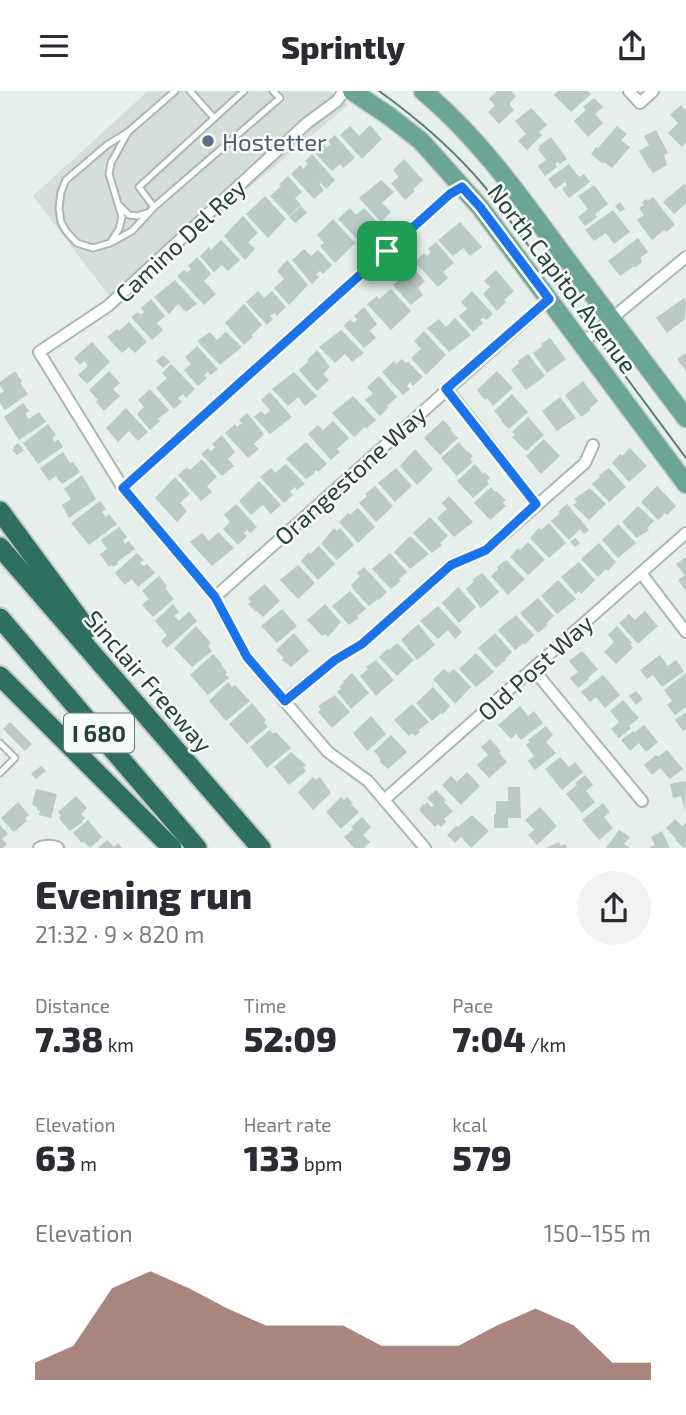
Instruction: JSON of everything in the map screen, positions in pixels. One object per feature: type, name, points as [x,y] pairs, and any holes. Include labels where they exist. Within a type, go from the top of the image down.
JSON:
[{"type":"highway","points":[[0,511],[182,756]]},
{"type":"highway","name":"Sinclair Freeway","points":[[0,547],[261,848]]},
{"type":"highway","name":"I 680","points":[[0,618],[197,848]]},
{"type":"highway","points":[[0,676],[172,848]]},
{"type":"main road","name":"North Capitol Avenue","points":[[352,91],[421,141],[489,218],[686,484]]},
{"type":"main road","name":"North Capitol Avenue","points":[[422,91],[482,148],[686,418]]},
{"type":"street","name":"Camino Del Rey","points":[[123,488],[39,352],[108,306],[345,91]]},
{"type":"street","points":[[629,91],[640,103],[653,91]]},
{"type":"street","points":[[425,848],[368,781],[328,752],[247,657],[215,597],[123,488],[450,194],[462,187]]},
{"type":"street","points":[[582,343],[686,257]]},
{"type":"street","name":"Orangestone Way","points":[[215,597],[549,299]]},
{"type":"street","points":[[446,389],[536,504]]},
{"type":"street","points":[[285,701],[335,660],[362,644],[451,565],[486,550],[584,463],[593,445]]},
{"type":"street","name":"Old Post Way","points":[[384,800],[686,533]]},
{"type":"street","points":[[641,572],[686,632]]},
{"type":"street","points":[[533,669],[642,801]]},
{"type":"street","points":[[39,848],[58,848]]},
{"type":"lane","points":[[175,91],[66,180],[59,208],[61,222],[77,243],[93,247],[110,243],[132,231],[147,213],[280,98],[273,91]]},
{"type":"lane","points":[[190,91],[214,118]]},
{"type":"lane","points":[[154,207],[138,187],[244,91]]},
{"type":"lane","points":[[110,243],[119,229],[122,217],[109,174],[111,163],[128,132]]},
{"type":"lane","points":[[119,205],[129,215],[147,213]]},
{"type":"lane","points":[[0,743],[15,758],[0,773]]},
{"type":"shaded area","points":[[148,91],[330,91],[348,105],[113,301],[33,196]]},
{"type":"building","points":[[497,91],[511,91],[516,96],[509,104],[514,110],[499,124],[488,112],[495,106],[489,99]]},
{"type":"building","points":[[558,91],[588,91],[591,94],[571,112],[554,95]]},
{"type":"building","points":[[594,98],[603,107],[595,114],[603,123],[588,137],[574,121],[586,110],[583,107]]},
{"type":"building","points":[[681,105],[686,111],[686,143],[682,147],[668,133],[678,123],[670,115]]},
{"type":"building","points":[[531,108],[547,125],[539,132],[542,135],[527,150],[518,141],[526,134],[515,121]]},
{"type":"building","points":[[370,125],[382,139],[362,159],[340,135],[350,126],[359,136]]},
{"type":"building","points":[[617,126],[627,134],[621,140],[630,147],[612,168],[591,154]]},
{"type":"building","points":[[656,130],[668,153],[664,155],[667,165],[653,173],[639,151],[649,145],[644,136]]},
{"type":"building","points":[[335,135],[355,158],[343,168],[340,164],[332,171],[315,153],[324,144],[327,147],[331,144],[328,141]]},
{"type":"building","points":[[551,137],[567,159],[555,164],[557,167],[545,176],[538,166],[546,160],[538,149]]},
{"type":"building","points":[[312,154],[335,180],[326,189],[319,184],[324,190],[314,199],[291,174],[300,165],[303,169],[308,164],[305,161]]},
{"type":"building","points":[[404,159],[423,180],[405,200],[391,183],[399,177],[393,170]]},
{"type":"building","points":[[569,164],[579,177],[584,174],[590,182],[569,198],[562,189],[567,185],[565,182],[555,189],[548,179]]},
{"type":"building","points":[[288,176],[302,192],[295,198],[301,205],[289,216],[270,196]]},
{"type":"building","points":[[381,180],[394,192],[382,203],[391,212],[381,222],[359,198]]},
{"type":"building","points":[[684,184],[686,205],[674,214],[663,202]]},
{"type":"building","points":[[594,185],[608,204],[585,226],[578,217],[588,209],[578,196]]},
{"type":"building","points":[[265,196],[286,219],[268,238],[246,214]]},
{"type":"building","points":[[653,197],[675,225],[652,240],[637,220],[644,215],[639,208],[644,205],[642,202]]},
{"type":"building","points":[[620,202],[625,209],[620,212],[615,206]]},
{"type":"building","points":[[301,206],[307,213],[295,223],[289,217]]},
{"type":"building","points":[[350,208],[356,215],[364,208],[379,224],[357,239],[338,219]]},
{"type":"building","points":[[613,210],[630,232],[614,244],[606,233],[594,241],[585,230]]},
{"type":"building","points":[[243,216],[258,233],[248,242],[255,249],[245,260],[224,236]]},
{"type":"building","points":[[333,219],[355,243],[335,263],[320,246],[324,243],[317,235]]},
{"type":"building","points":[[460,222],[482,247],[470,256],[463,248],[453,256],[438,240]]},
{"type":"building","points":[[638,238],[648,252],[640,258],[641,263],[620,276],[608,261]]},
{"type":"building","points":[[221,240],[240,260],[228,271],[222,265],[214,272],[200,256]]},
{"type":"building","points":[[436,242],[454,263],[443,272],[448,278],[438,287],[415,262],[424,253],[427,256],[431,252],[428,249]]},
{"type":"building","points":[[304,249],[311,256],[318,250],[332,265],[323,274],[320,271],[316,274],[319,277],[312,284],[292,260]]},
{"type":"building","points":[[197,257],[211,274],[204,281],[216,294],[204,305],[177,276],[184,270],[187,273],[191,269],[188,266]]},
{"type":"building","points":[[287,260],[308,285],[289,305],[274,288],[284,279],[277,271]]},
{"type":"building","points":[[411,265],[425,281],[418,288],[423,295],[411,305],[393,285]]},
{"type":"building","points":[[496,270],[514,291],[497,311],[483,294],[490,287],[484,281]]},
{"type":"building","points":[[175,280],[197,304],[186,312],[178,304],[169,314],[154,297]]},
{"type":"building","points":[[391,289],[411,311],[391,330],[367,304],[377,296],[379,299]]},
{"type":"building","points":[[258,291],[264,298],[272,291],[286,307],[277,316],[274,313],[270,316],[273,319],[267,325],[246,302]]},
{"type":"building","points":[[472,291],[493,314],[486,320],[483,317],[480,320],[483,323],[473,332],[459,316],[467,309],[461,302]]},
{"type":"building","points":[[684,298],[685,319],[667,333],[656,318]]},
{"type":"building","points":[[151,299],[165,316],[157,323],[163,330],[152,340],[131,317],[138,312],[141,315],[144,312],[141,308]]},
{"type":"building","points":[[244,304],[262,325],[244,345],[225,323]]},
{"type":"building","points":[[364,307],[377,324],[370,331],[376,338],[364,348],[344,326],[350,319],[354,323],[357,319],[354,316]]},
{"type":"building","points":[[455,318],[471,335],[449,352],[427,328],[439,319],[446,327]]},
{"type":"building","points":[[129,322],[147,342],[135,353],[129,347],[122,353],[107,337]]},
{"type":"building","points":[[341,330],[364,353],[352,362],[345,354],[335,363],[319,347]]},
{"type":"building","points":[[424,331],[446,355],[426,375],[411,358],[421,349],[414,341]]},
{"type":"building","points":[[210,332],[217,340],[226,332],[242,347],[220,365],[197,341]]},
{"type":"building","points":[[550,338],[566,359],[547,373],[533,353]]},
{"type":"building","points":[[92,342],[110,362],[87,384],[78,375],[88,366],[84,361],[80,365],[74,358]]},
{"type":"building","points":[[197,346],[218,369],[211,375],[208,372],[204,375],[207,378],[198,386],[184,370],[191,364],[185,357]]},
{"type":"building","points":[[317,350],[330,367],[323,374],[329,380],[317,391],[299,370]]},
{"type":"building","points":[[686,353],[686,371],[677,359]]},
{"type":"building","points":[[528,354],[545,376],[526,390],[511,370]]},
{"type":"building","points":[[163,355],[170,362],[163,368],[156,361]]},
{"type":"building","points":[[402,359],[423,377],[413,386],[410,382],[407,386],[410,389],[403,395],[382,372],[394,361],[396,364]]},
{"type":"building","points":[[171,364],[195,389],[186,398],[183,394],[178,398],[182,402],[174,409],[156,388],[167,378],[162,373]]},
{"type":"building","points":[[15,371],[28,394],[5,410],[0,403],[0,394],[4,391],[0,382]]},
{"type":"building","points":[[109,371],[120,383],[113,389],[120,396],[104,411],[89,390]]},
{"type":"building","points":[[497,371],[513,388],[493,406],[477,390]]},
{"type":"building","points":[[294,372],[317,396],[305,406],[298,397],[288,406],[272,389]]},
{"type":"building","points":[[379,376],[397,397],[380,416],[365,400],[373,394],[367,387]]},
{"type":"building","points":[[583,381],[598,401],[581,417],[565,395]]},
{"type":"building","points":[[150,389],[169,410],[150,430],[137,414],[144,407],[138,400]]},
{"type":"building","points":[[270,392],[292,417],[270,434],[254,417],[261,411],[265,415],[270,410],[261,400]]},
{"type":"building","points":[[512,394],[528,412],[509,429],[494,411]]},
{"type":"building","points":[[353,396],[376,420],[354,437],[332,413]]},
{"type":"building","points":[[560,397],[576,418],[557,431],[542,411]]},
{"type":"building","points":[[23,403],[29,411],[25,414],[29,419],[39,412],[46,422],[19,440],[4,417]]},
{"type":"building","points":[[126,408],[148,432],[138,441],[129,431],[118,442],[106,428]]},
{"type":"building","points":[[247,413],[264,434],[254,444],[259,449],[248,458],[225,433],[235,424],[237,427],[242,423],[239,420]]},
{"type":"building","points":[[528,417],[544,435],[526,451],[512,437],[515,435],[512,432]]},
{"type":"building","points":[[443,420],[458,438],[440,455],[424,438]]},
{"type":"building","points":[[333,421],[349,438],[337,449],[340,452],[331,460],[308,434],[318,425],[323,430]]},
{"type":"building","points":[[48,424],[56,435],[52,438],[55,442],[58,439],[63,447],[38,464],[23,443]]},
{"type":"building","points":[[222,435],[235,452],[228,459],[234,466],[222,476],[201,454],[208,448],[211,451],[215,447],[212,444]]},
{"type":"building","points":[[544,439],[560,456],[541,474],[526,456]]},
{"type":"building","points":[[306,442],[327,464],[306,479],[286,459]]},
{"type":"building","points":[[459,442],[473,456],[470,459],[473,462],[457,476],[441,458]]},
{"type":"building","points":[[18,443],[24,450],[17,455],[12,450]]},
{"type":"building","points":[[630,448],[647,466],[629,482],[612,463]]},
{"type":"building","points":[[415,449],[433,469],[417,485],[400,466]]},
{"type":"building","points":[[63,452],[80,472],[62,484],[56,476],[49,481],[40,468]]},
{"type":"building","points":[[202,459],[217,477],[207,486],[212,492],[201,501],[178,475],[187,467],[190,470]]},
{"type":"building","points":[[286,464],[305,484],[290,491],[293,495],[284,503],[260,477],[271,468],[275,473]]},
{"type":"building","points":[[475,464],[490,478],[487,481],[489,484],[473,498],[457,481]]},
{"type":"building","points":[[396,468],[412,486],[395,502],[378,483]]},
{"type":"building","points":[[609,468],[626,487],[609,502],[592,484]]},
{"type":"building","points":[[82,475],[96,499],[69,518],[62,505],[71,499],[64,489]]},
{"type":"building","points":[[175,477],[190,494],[180,503],[187,511],[177,522],[155,498]]},
{"type":"building","points":[[259,481],[281,505],[271,514],[263,505],[251,515],[239,501]]},
{"type":"building","points":[[375,486],[393,506],[376,522],[359,503]]},
{"type":"building","points":[[657,486],[676,506],[658,520],[641,502]]},
{"type":"building","points":[[491,487],[506,500],[503,503],[506,506],[490,520],[474,503]]},
{"type":"building","points":[[590,488],[606,504],[589,520],[573,505],[577,502],[574,499]]},
{"type":"building","points":[[449,496],[473,522],[454,537],[437,518],[447,509],[442,503]]},
{"type":"building","points":[[100,501],[106,509],[102,512],[106,517],[109,514],[117,524],[89,545],[71,523]]},
{"type":"building","points":[[236,504],[257,527],[250,533],[247,530],[244,533],[247,536],[238,545],[223,529],[230,522],[224,515]]},
{"type":"building","points":[[567,504],[589,530],[584,534],[580,529],[569,540],[551,521]]},
{"type":"building","points":[[638,506],[654,521],[647,528],[649,530],[637,538],[622,522]]},
{"type":"building","points":[[358,508],[375,527],[358,543],[339,522]]},
{"type":"building","points":[[430,517],[448,536],[432,553],[413,533]]},
{"type":"building","points":[[549,523],[566,543],[549,558],[530,538],[539,528],[541,530]]},
{"type":"building","points":[[618,524],[636,543],[618,558],[602,540]]},
{"type":"building","points":[[119,527],[127,537],[123,540],[125,544],[129,541],[135,549],[117,562],[118,564],[109,567],[100,554],[107,549],[101,540]]},
{"type":"building","points":[[334,528],[337,531],[340,528],[354,545],[337,560],[321,544]]},
{"type":"building","points":[[218,532],[234,548],[212,566],[190,542],[202,533],[209,541]]},
{"type":"building","points":[[410,536],[429,554],[410,569],[394,552]]},
{"type":"building","points":[[575,538],[580,543],[575,547],[570,542]]},
{"type":"building","points":[[528,542],[545,560],[528,575],[510,557]]},
{"type":"building","points":[[599,543],[616,562],[598,577],[581,559]]},
{"type":"building","points":[[319,546],[335,564],[318,580],[301,561]]},
{"type":"building","points":[[137,553],[144,560],[140,563],[143,566],[147,564],[155,573],[138,587],[132,579],[125,585],[115,573]]},
{"type":"building","points":[[390,553],[407,572],[391,589],[372,569]]},
{"type":"building","points":[[686,557],[686,591],[678,580],[685,575],[676,564]]},
{"type":"building","points":[[506,560],[525,579],[508,595],[491,576]]},
{"type":"building","points":[[579,562],[595,580],[581,594],[579,591],[576,594],[561,577]]},
{"type":"building","points":[[298,565],[315,583],[298,599],[280,580]]},
{"type":"building","points":[[364,567],[387,592],[369,606],[351,585],[360,576],[357,573]]},
{"type":"building","points":[[482,573],[499,592],[481,608],[466,589],[474,581],[472,580]]},
{"type":"building","points":[[159,576],[174,599],[153,617],[142,605],[149,599],[142,591]]},
{"type":"building","points":[[558,580],[576,599],[557,614],[541,596]]},
{"type":"building","points":[[265,584],[280,601],[263,617],[248,604],[251,602],[248,598]]},
{"type":"building","points":[[458,587],[476,607],[459,623],[442,603]]},
{"type":"building","points":[[350,591],[366,609],[349,625],[332,606]]},
{"type":"building","points":[[538,598],[554,616],[538,633],[520,613]]},
{"type":"building","points":[[173,604],[179,612],[174,616],[179,621],[189,611],[197,621],[167,648],[161,641],[167,635],[155,621]]},
{"type":"building","points":[[325,604],[341,622],[328,637],[325,634],[322,636],[307,620]]},
{"type":"building","points":[[438,606],[462,632],[455,639],[448,630],[438,639],[420,621]]},
{"type":"building","points":[[282,609],[297,626],[277,643],[261,626]]},
{"type":"building","points":[[645,611],[658,626],[638,644],[619,623],[629,614],[635,620]]},
{"type":"building","points":[[516,615],[534,635],[525,645],[524,643],[515,650],[498,630]]},
{"type":"building","points":[[418,624],[435,645],[417,660],[401,640]]},
{"type":"building","points":[[196,626],[211,643],[208,646],[212,651],[192,667],[174,648]]},
{"type":"building","points":[[617,626],[632,643],[630,644],[633,648],[616,664],[604,652],[614,642],[608,635]]},
{"type":"building","points":[[294,633],[309,651],[291,667],[282,660],[284,658],[276,650]]},
{"type":"building","points":[[495,633],[512,652],[496,668],[478,648]]},
{"type":"building","points":[[397,643],[414,660],[397,676],[379,657]]},
{"type":"building","points":[[582,651],[598,669],[578,688],[570,678],[578,672],[569,661]]},
{"type":"building","points":[[476,653],[494,672],[476,687],[459,669]]},
{"type":"building","points":[[213,654],[229,678],[208,695],[190,675]]},
{"type":"building","points":[[660,655],[668,666],[676,660],[684,671],[662,687],[653,675],[647,679],[640,670]]},
{"type":"building","points":[[376,660],[394,680],[376,696],[360,676],[368,669],[366,667]]},
{"type":"building","points":[[444,669],[449,673],[454,669],[471,687],[455,704],[433,679]]},
{"type":"building","points":[[352,673],[369,693],[351,709],[337,692],[343,681]]},
{"type":"building","points":[[686,673],[686,707],[675,715],[667,705],[672,701],[664,690]]},
{"type":"building","points":[[603,675],[620,695],[605,708],[596,697],[590,702],[581,692]]},
{"type":"building","points":[[228,682],[232,687],[235,685],[250,701],[226,721],[209,701]]},
{"type":"building","points":[[433,687],[450,706],[432,721],[416,703]]},
{"type":"building","points":[[636,691],[643,699],[636,705],[629,696]]},
{"type":"building","points":[[335,695],[350,712],[332,728],[318,712],[321,709],[318,706]]},
{"type":"building","points":[[623,700],[639,718],[619,738],[611,729],[619,722],[610,711]]},
{"type":"building","points":[[252,703],[266,720],[264,722],[268,727],[247,744],[229,724]]},
{"type":"building","points":[[412,704],[429,722],[415,736],[412,733],[409,736],[394,720]]},
{"type":"building","points":[[520,706],[528,716],[534,711],[543,723],[521,740],[516,734],[511,739],[498,725]]},
{"type":"building","points":[[686,712],[686,729],[683,731],[675,720]]},
{"type":"building","points":[[371,716],[386,734],[367,751],[353,733]]},
{"type":"building","points":[[10,722],[32,744],[25,751],[3,729]]},
{"type":"building","points":[[644,725],[658,742],[646,752],[639,743],[630,751],[621,740]]},
{"type":"building","points":[[546,726],[553,735],[546,742],[556,753],[535,770],[528,761],[534,756],[526,745],[530,742],[528,740]]},
{"type":"building","points":[[270,730],[273,734],[276,732],[291,748],[267,768],[250,747]]},
{"type":"building","points":[[391,735],[407,752],[388,769],[379,761],[381,760],[374,751]]},
{"type":"building","points":[[490,739],[507,762],[489,778],[477,765],[488,755],[481,747]]},
{"type":"building","points":[[667,750],[683,769],[670,779],[660,768],[652,775],[644,765]]},
{"type":"building","points":[[291,752],[306,765],[303,767],[306,771],[289,785],[274,767]]},
{"type":"building","points":[[560,757],[569,767],[575,762],[583,772],[562,790],[545,769]]},
{"type":"building","points":[[41,766],[46,771],[36,779],[31,774]]},
{"type":"building","points":[[467,772],[480,786],[461,805],[442,785],[451,776],[457,782]]},
{"type":"building","points":[[585,775],[593,785],[586,791],[595,802],[582,813],[566,794]]},
{"type":"building","points":[[313,777],[316,780],[320,777],[331,793],[313,810],[298,792]]},
{"type":"building","points":[[684,781],[685,811],[681,796],[673,798],[670,784]]},
{"type":"building","points":[[508,787],[520,787],[521,818],[508,818],[508,828],[494,828],[496,801],[508,801]]},
{"type":"building","points":[[36,789],[57,794],[51,818],[39,815],[40,811],[32,805]]},
{"type":"building","points":[[436,790],[453,811],[444,819],[446,822],[441,827],[438,824],[435,827],[419,810],[427,802],[431,807],[434,805],[427,798]]},
{"type":"building","points":[[76,796],[87,808],[81,814],[85,818],[83,822],[70,831],[61,821],[58,812]]},
{"type":"building","points":[[341,797],[344,800],[347,797],[359,812],[341,829],[326,812]]},
{"type":"building","points":[[18,802],[29,815],[25,818],[27,821],[14,832],[1,818]]},
{"type":"building","points":[[603,803],[610,812],[604,817],[613,828],[599,840],[582,820]]},
{"type":"building","points":[[540,807],[557,826],[537,845],[528,835],[534,830],[525,820]]},
{"type":"building","points":[[472,815],[489,831],[471,848],[461,837],[455,843],[447,835]]},
{"type":"building","points":[[362,817],[371,827],[363,835],[370,842],[364,848],[354,848],[344,837]]},
{"type":"building","points":[[675,819],[682,826],[686,823],[684,848],[666,828]]},
{"type":"building","points":[[88,820],[102,837],[90,848],[73,833]]},
{"type":"building","points":[[0,825],[8,834],[2,839],[7,844],[3,848],[0,848]]},
{"type":"building","points":[[619,830],[630,837],[624,844],[630,848],[606,848]]},
{"type":"building","points":[[662,831],[670,848],[649,848],[655,845],[651,837]]},
{"type":"building","points":[[107,840],[114,847],[118,843],[122,848],[98,848]]},
{"type":"building","points":[[559,842],[560,846],[566,844],[567,848],[546,848]]},
{"type":"tram line","points":[[379,91],[435,136],[485,187],[686,458]]},
{"type":"place","name":"Hostetter","points":[[208,141]]},
{"type":"route","points":[[462,187],[549,299],[446,389],[536,504],[486,550],[451,565],[362,644],[335,660],[285,701],[247,657],[215,597],[123,488],[387,251],[450,194],[462,187]]}]
